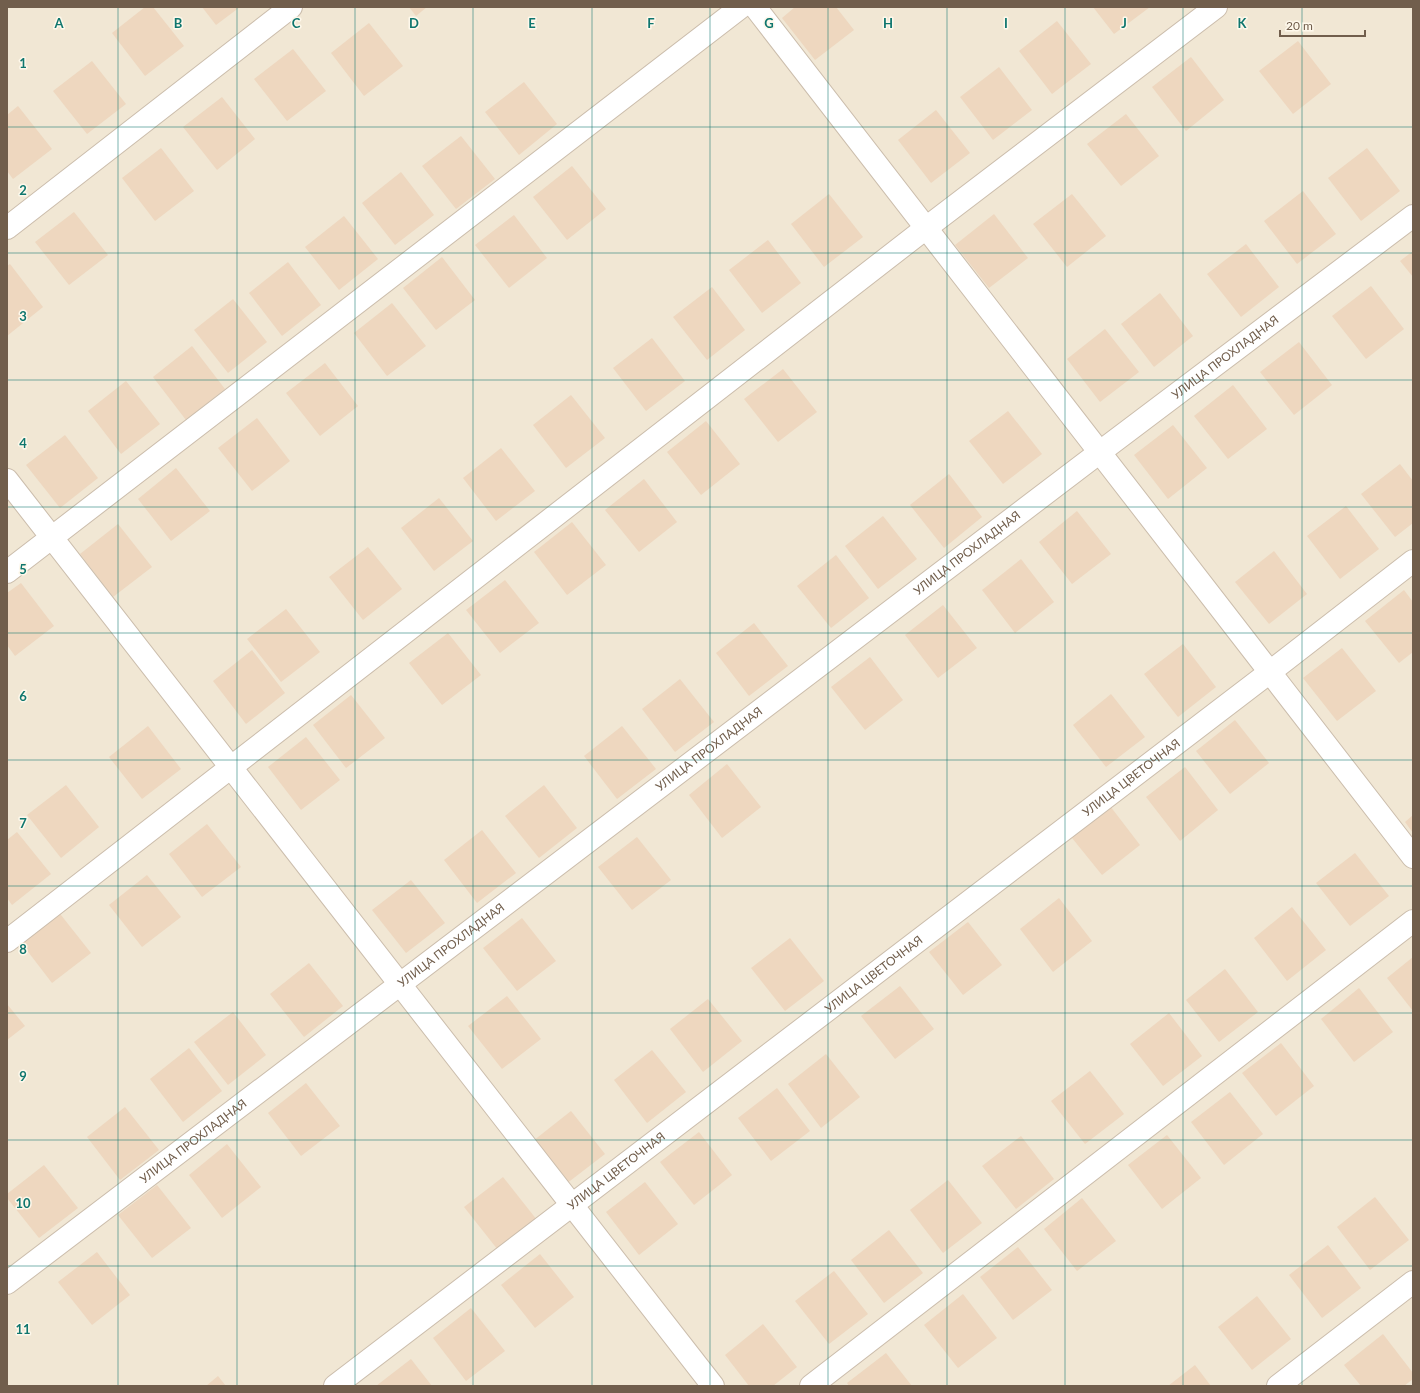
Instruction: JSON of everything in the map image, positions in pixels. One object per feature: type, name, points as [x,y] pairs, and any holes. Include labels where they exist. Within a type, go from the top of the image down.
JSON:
[{"type":"street","points":[[7,228],[291,7]]},
{"type":"street","points":[[7,572],[741,7]]},
{"type":"street","points":[[755,7],[1413,857]]},
{"type":"street","points":[[7,941],[926,228],[1216,7]]},
{"type":"street","name":"УЛИЦА ПРОХЛАДНАЯ","points":[[7,1283],[1100,452],[1413,216]]},
{"type":"street","points":[[7,480],[713,1386]]},
{"type":"street","name":"УЛИЦА ЦВЕТОЧНАЯ","points":[[335,1386],[1270,672],[1413,561]]},
{"type":"street","points":[[811,1386],[1413,921]]},
{"type":"street","points":[[1278,1386],[1413,1282]]},
{"type":"shaded area","points":[[7,7],[1413,7],[1413,1386],[7,1386]]},
{"type":"building","points":[[145,7],[153,7],[184,46],[145,76],[112,33]]},
{"type":"building","points":[[202,7],[240,7],[216,25]]},
{"type":"building","points":[[409,7],[427,7],[416,16]]},
{"type":"building","points":[[795,7],[836,7],[854,30],[815,60],[782,18]]},
{"type":"building","points":[[1093,7],[1150,7],[1114,34]]},
{"type":"building","points":[[1057,21],[1091,64],[1052,94],[1019,51]]},
{"type":"building","points":[[369,23],[403,66],[364,96],[331,53]]},
{"type":"building","points":[[1298,41],[1331,84],[1293,114],[1259,71]]},
{"type":"building","points":[[293,49],[326,91],[287,121],[254,79]]},
{"type":"building","points":[[1191,57],[1224,100],[1186,131],[1152,87]]},
{"type":"building","points":[[92,61],[126,104],[87,134],[53,91]]},
{"type":"building","points":[[999,67],[1032,110],[993,140],[960,97]]},
{"type":"building","points":[[524,82],[557,124],[519,155],[485,112]]},
{"type":"building","points":[[222,97],[255,139],[217,170],[183,127]]},
{"type":"building","points":[[18,106],[52,149],[13,179],[7,171],[7,115]]},
{"type":"building","points":[[936,110],[970,153],[931,183],[898,140]]},
{"type":"building","points":[[1126,114],[1159,156],[1121,186],[1087,144]]},
{"type":"building","points":[[461,136],[495,179],[456,209],[422,166]]},
{"type":"building","points":[[161,148],[194,191],[155,221],[122,178]]},
{"type":"building","points":[[1367,148],[1400,191],[1361,221],[1328,178]]},
{"type":"building","points":[[572,166],[606,209],[567,240],[533,197]]},
{"type":"building","points":[[401,172],[434,215],[395,245],[362,203]]},
{"type":"building","points":[[1303,191],[1336,234],[1297,264],[1264,221]]},
{"type":"building","points":[[829,194],[863,237],[824,267],[791,224]]},
{"type":"building","points":[[1072,194],[1106,236],[1067,267],[1033,224]]},
{"type":"building","points":[[74,212],[108,255],[69,285],[35,242]]},
{"type":"building","points":[[994,214],[1028,258],[989,288],[955,245]]},
{"type":"building","points":[[514,215],[547,258],[509,288],[475,245]]},
{"type":"building","points":[[344,216],[378,259],[339,290],[305,247]]},
{"type":"building","points":[[768,240],[801,283],[762,313],[729,270]]},
{"type":"building","points":[[1246,244],[1279,287],[1241,317],[1207,274]]},
{"type":"building","points":[[1413,251],[1413,277],[1400,261]]},
{"type":"building","points":[[442,257],[475,300],[436,330],[403,288]]},
{"type":"building","points":[[288,262],[321,305],[282,336],[249,293]]},
{"type":"building","points":[[10,264],[43,307],[7,336],[7,266]]},
{"type":"building","points":[[1371,286],[1404,329],[1366,359],[1332,316]]},
{"type":"building","points":[[712,287],[745,330],[707,360],[673,317]]},
{"type":"building","points":[[1160,293],[1193,336],[1154,367],[1121,324]]},
{"type":"building","points":[[233,299],[267,342],[228,373],[194,330]]},
{"type":"building","points":[[392,303],[426,346],[387,376],[354,333]]},
{"type":"building","points":[[1105,329],[1139,372],[1100,402],[1067,359]]},
{"type":"building","points":[[652,338],[685,381],[646,411],[613,368]]},
{"type":"building","points":[[1299,342],[1332,385],[1294,415],[1260,372]]},
{"type":"building","points":[[192,346],[225,389],[186,420],[153,377]]},
{"type":"building","points":[[325,363],[358,406],[320,436],[286,393]]},
{"type":"building","points":[[783,369],[817,412],[778,442],[744,399]]},
{"type":"building","points":[[126,381],[160,424],[121,454],[88,411]]},
{"type":"building","points":[[1233,385],[1267,429],[1228,459],[1194,416]]},
{"type":"building","points":[[571,395],[605,438],[566,468],[533,425]]},
{"type":"building","points":[[1008,411],[1042,454],[1003,484],[969,441]]},
{"type":"building","points":[[257,418],[290,461],[252,491],[218,448]]},
{"type":"building","points":[[706,421],[740,464],[701,495],[667,452]]},
{"type":"building","points":[[1173,425],[1207,468],[1168,499],[1134,455]]},
{"type":"building","points":[[65,435],[98,478],[60,508],[26,465]]},
{"type":"building","points":[[501,448],[535,491],[496,521],[463,478]]},
{"type":"building","points":[[1400,464],[1413,481],[1413,523],[1395,537],[1361,494]]},
{"type":"building","points":[[176,468],[210,511],[171,541],[138,499]]},
{"type":"building","points":[[949,474],[982,517],[944,548],[910,505]]},
{"type":"building","points":[[644,479],[677,522],[639,552],[605,510]]},
{"type":"building","points":[[439,498],[473,541],[434,571],[401,528]]},
{"type":"building","points":[[1346,506],[1379,549],[1340,579],[1307,536]]},
{"type":"building","points":[[1077,511],[1111,554],[1072,584],[1039,542]]},
{"type":"building","points":[[883,516],[917,559],[878,589],[845,546]]},
{"type":"building","points":[[572,522],[606,565],[567,595],[534,552]]},
{"type":"building","points":[[118,524],[152,567],[113,597],[80,554]]},
{"type":"building","points":[[368,547],[402,589],[363,620],[329,577]]},
{"type":"building","points":[[1274,551],[1307,594],[1269,624],[1235,582]]},
{"type":"building","points":[[836,555],[869,598],[831,628],[797,586]]},
{"type":"building","points":[[1021,559],[1054,602],[1015,633],[982,590]]},
{"type":"building","points":[[505,580],[539,623],[500,653],[466,610]]},
{"type":"building","points":[[21,583],[54,626],[15,656],[7,645],[7,593]]},
{"type":"building","points":[[1404,590],[1413,602],[1413,652],[1399,663],[1365,621]]},
{"type":"building","points":[[943,605],[977,648],[938,678],[905,635]]},
{"type":"building","points":[[286,609],[320,652],[281,682],[247,639]]},
{"type":"building","points":[[754,623],[788,666],[749,696],[716,653]]},
{"type":"building","points":[[448,633],[481,675],[442,705],[409,663]]},
{"type":"building","points":[[1183,644],[1216,687],[1178,717],[1144,674]]},
{"type":"building","points":[[1342,648],[1376,691],[1337,721],[1303,678]]},
{"type":"building","points":[[252,650],[285,693],[246,724],[213,681]]},
{"type":"building","points":[[870,657],[903,700],[865,730],[831,687]]},
{"type":"building","points":[[680,679],[714,722],[675,752],[642,709]]},
{"type":"building","points":[[1111,694],[1145,737],[1106,767],[1073,725]]},
{"type":"building","points":[[351,695],[385,738],[346,768],[313,725]]},
{"type":"building","points":[[1235,720],[1269,763],[1230,794],[1196,751]]},
{"type":"building","points":[[148,726],[181,769],[142,799],[109,757]]},
{"type":"building","points":[[622,726],[656,769],[617,799],[584,756]]},
{"type":"building","points":[[306,737],[340,780],[301,810],[268,767]]},
{"type":"building","points":[[727,764],[761,807],[722,838],[689,795]]},
{"type":"building","points":[[1185,767],[1218,810],[1180,841],[1146,797]]},
{"type":"building","points":[[66,785],[99,827],[61,858],[27,815]]},
{"type":"building","points":[[544,785],[577,828],[539,858],[505,816]]},
{"type":"building","points":[[1107,802],[1140,845],[1102,875],[1068,833]]},
{"type":"building","points":[[1413,815],[1413,833],[1405,822]]},
{"type":"building","points":[[207,824],[241,867],[202,897],[169,854]]},
{"type":"building","points":[[482,830],[516,873],[477,903],[444,860]]},
{"type":"building","points":[[17,832],[51,874],[12,905],[7,898],[7,840]]},
{"type":"building","points":[[637,837],[671,880],[632,910],[598,867]]},
{"type":"building","points":[[1355,853],[1389,896],[1350,926],[1316,883]]},
{"type":"building","points":[[147,875],[181,917],[142,947],[109,905]]},
{"type":"building","points":[[411,880],[445,923],[406,953],[372,910]]},
{"type":"building","points":[[1059,898],[1092,941],[1053,972],[1020,929]]},
{"type":"building","points":[[1292,907],[1326,950],[1287,981],[1254,938]]},
{"type":"building","points":[[57,910],[91,953],[52,983],[19,940]]},
{"type":"building","points":[[522,918],[556,961],[517,991],[483,948]]},
{"type":"building","points":[[968,922],[1002,965],[963,995],[929,952]]},
{"type":"building","points":[[790,938],[824,981],[785,1011],[751,968]]},
{"type":"building","points":[[1413,957],[1413,1011],[1387,978]]},
{"type":"building","points":[[309,963],[343,1006],[304,1037],[270,994]]},
{"type":"building","points":[[1225,969],[1258,1012],[1219,1042],[1186,1000]]},
{"type":"building","points":[[900,986],[934,1029],[895,1059],[861,1016]]},
{"type":"building","points":[[1359,988],[1393,1032],[1354,1062],[1321,1019]]},
{"type":"building","points":[[507,996],[541,1039],[502,1069],[468,1026]]},
{"type":"building","points":[[708,999],[742,1041],[703,1072],[670,1029]]},
{"type":"building","points":[[7,1004],[25,1026],[7,1040]]},
{"type":"building","points":[[233,1012],[266,1055],[228,1085],[194,1042]]},
{"type":"building","points":[[1169,1013],[1202,1056],[1163,1086],[1130,1044]]},
{"type":"building","points":[[1281,1043],[1314,1086],[1276,1116],[1242,1073]]},
{"type":"building","points":[[189,1048],[222,1091],[183,1122],[150,1079]]},
{"type":"building","points":[[652,1050],[686,1092],[647,1123],[614,1080]]},
{"type":"building","points":[[826,1054],[860,1097],[821,1128],[788,1084]]},
{"type":"building","points":[[1090,1071],[1124,1114],[1085,1144],[1051,1101]]},
{"type":"building","points":[[306,1083],[340,1126],[301,1156],[268,1113]]},
{"type":"building","points":[[777,1088],[810,1131],[771,1161],[738,1118]]},
{"type":"building","points":[[1230,1092],[1263,1134],[1224,1165],[1191,1122]]},
{"type":"building","points":[[125,1107],[159,1150],[120,1180],[87,1137]]},
{"type":"building","points":[[571,1111],[605,1154],[566,1184],[533,1141]]},
{"type":"building","points":[[699,1132],[732,1175],[694,1205],[660,1162]]},
{"type":"building","points":[[1167,1135],[1201,1178],[1162,1209],[1128,1165]]},
{"type":"building","points":[[1021,1136],[1054,1179],[1016,1209],[982,1166]]},
{"type":"building","points":[[227,1144],[261,1187],[222,1218],[189,1175]]},
{"type":"building","points":[[44,1165],[78,1208],[39,1238],[7,1198],[7,1194]]},
{"type":"building","points":[[503,1177],[537,1220],[498,1250],[464,1207]]},
{"type":"building","points":[[948,1180],[982,1223],[943,1253],[910,1210]]},
{"type":"building","points":[[645,1182],[678,1224],[639,1255],[606,1212]]},
{"type":"building","points":[[157,1185],[191,1228],[152,1258],[118,1215]]},
{"type":"building","points":[[1375,1197],[1409,1240],[1370,1270],[1337,1227]]},
{"type":"building","points":[[1082,1198],[1116,1241],[1077,1271],[1044,1229]]},
{"type":"building","points":[[889,1230],[923,1273],[884,1303],[851,1260]]},
{"type":"building","points":[[1328,1245],[1361,1288],[1322,1318],[1289,1275]]},
{"type":"building","points":[[1018,1247],[1052,1290],[1013,1320],[980,1277]]},
{"type":"building","points":[[97,1252],[130,1295],[92,1325],[58,1282]]},
{"type":"building","points":[[540,1254],[574,1297],[535,1328],[501,1285]]},
{"type":"building","points":[[834,1271],[868,1314],[829,1344],[795,1301]]},
{"type":"building","points":[[963,1294],[997,1338],[958,1368],[924,1325]]},
{"type":"building","points":[[1257,1296],[1291,1339],[1252,1370],[1218,1327]]},
{"type":"building","points":[[471,1308],[505,1351],[466,1381],[433,1338]]},
{"type":"building","points":[[763,1324],[797,1367],[773,1386],[749,1386],[725,1355]]},
{"type":"building","points":[[1383,1334],[1413,1373],[1413,1379],[1404,1386],[1361,1386],[1344,1365]]},
{"type":"building","points":[[886,1353],[912,1386],[849,1386],[847,1383]]},
{"type":"building","points":[[411,1359],[432,1386],[376,1386]]},
{"type":"building","points":[[1195,1365],[1211,1386],[1168,1386]]},
{"type":"building","points":[[218,1376],[226,1386],[206,1386]]}]
